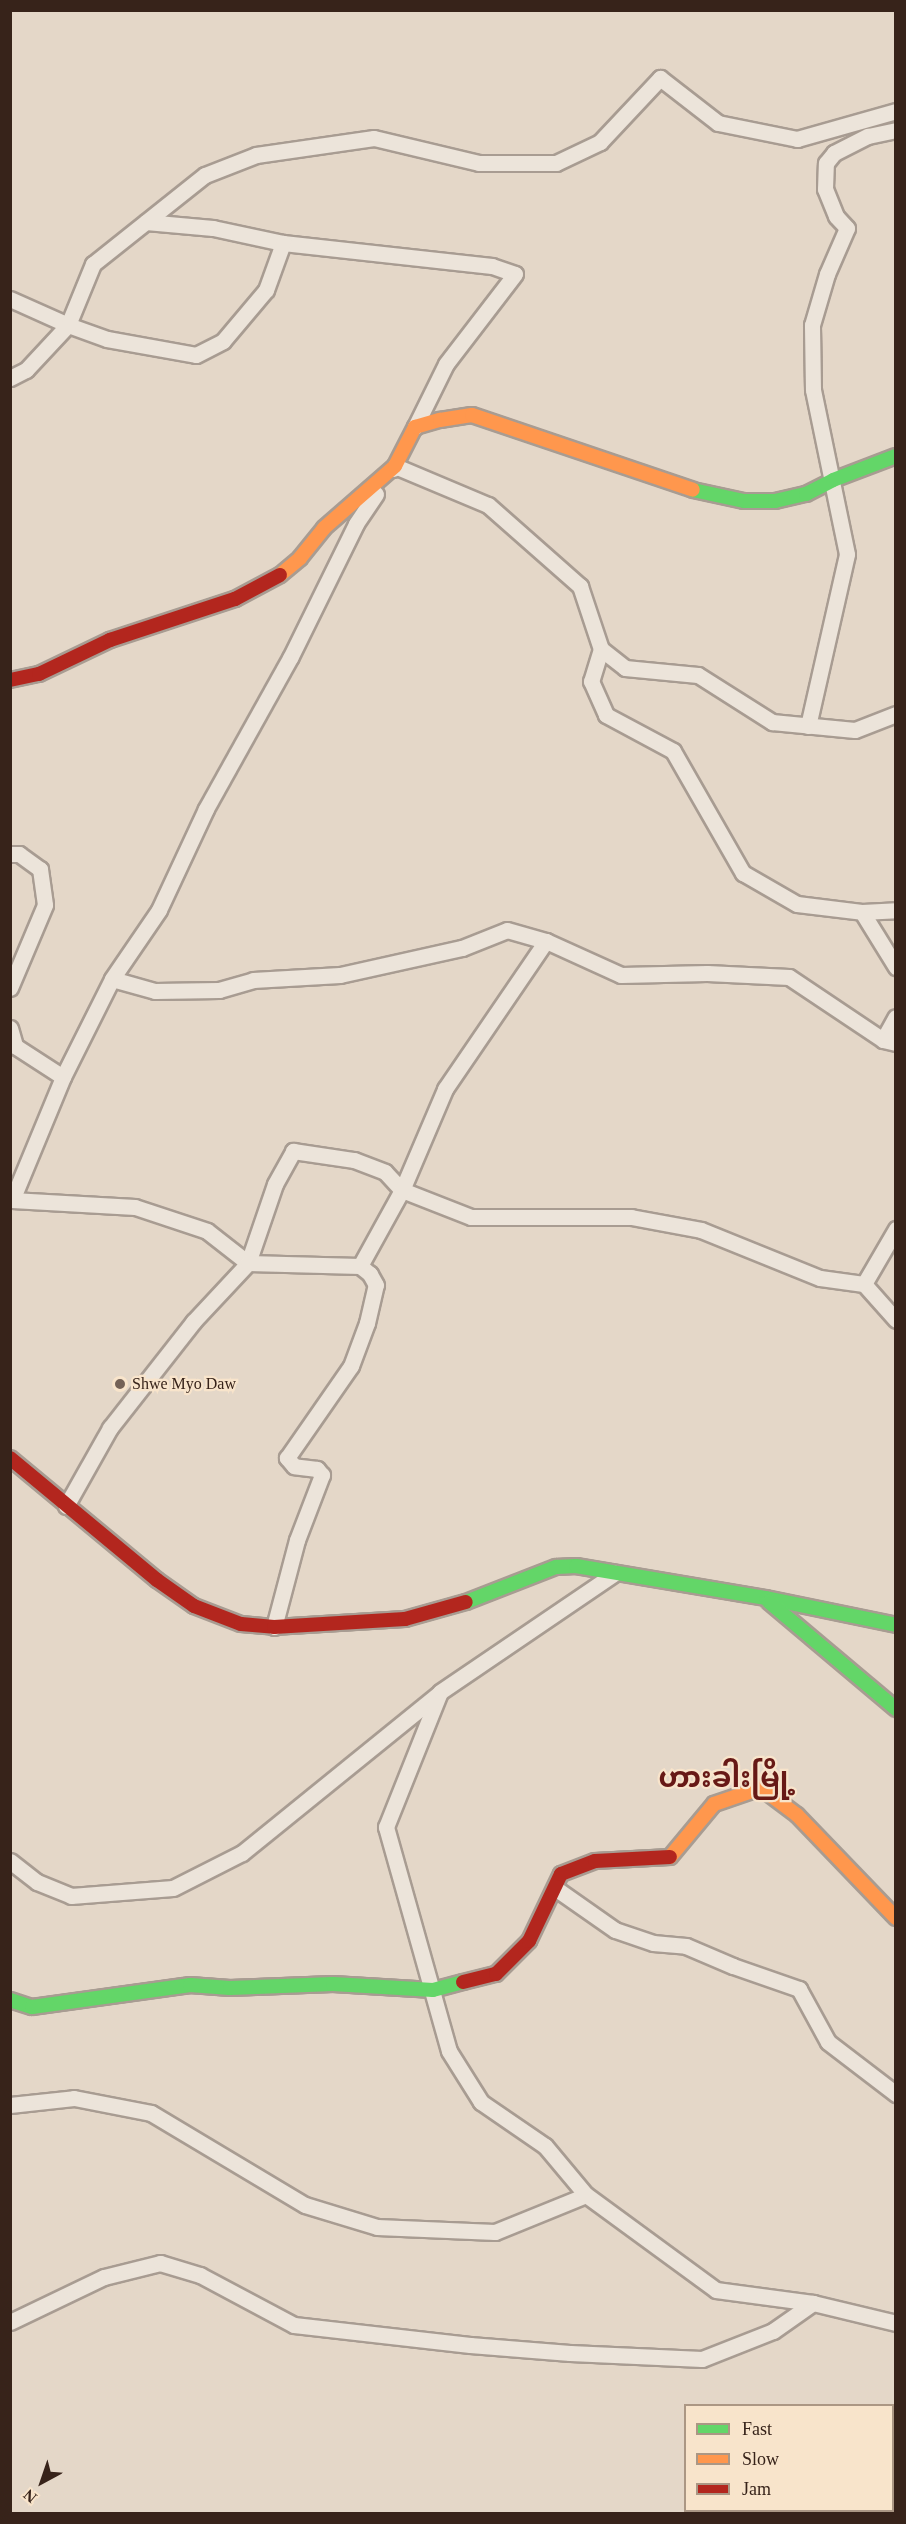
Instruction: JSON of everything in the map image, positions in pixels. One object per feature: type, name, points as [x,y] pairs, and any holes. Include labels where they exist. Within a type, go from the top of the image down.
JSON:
[{"type":"main road","points":[[10,681],[39,674],[110,640],[235,599],[277,578],[300,558],[324,528],[395,466],[415,427],[472,416],[709,495],[744,501],[775,501],[806,494],[833,480],[896,456]]},
{"type":"main road","points":[[10,1458],[66,1506],[194,1606],[241,1624],[273,1627],[405,1619],[451,1608],[556,1567],[576,1566],[617,1571],[766,1598],[896,1625]]},
{"type":"main road","points":[[766,1598],[896,1709]]},
{"type":"main road","points":[[10,2000],[32,2007],[190,1985],[230,1988],[333,1984],[433,1990],[495,1974],[529,1941],[561,1874],[595,1860],[668,1859],[714,1804],[761,1788],[797,1815],[896,1918]]},
{"type":"street","points":[[10,378],[26,370],[68,325],[93,264],[205,175],[256,155],[374,138],[479,163],[556,163],[600,142],[660,78],[718,123],[797,139],[896,111]]},
{"type":"street","points":[[808,726],[847,554],[813,390],[812,325],[827,274],[846,228],[837,216],[825,189],[826,163],[834,153],[868,136],[896,130]]},
{"type":"street","points":[[146,222],[213,228],[283,243],[492,266],[514,274],[446,364],[415,427]]},
{"type":"street","points":[[10,299],[68,325],[107,339],[195,355],[223,341],[266,290],[283,243]]},
{"type":"street","points":[[273,1627],[297,1540],[322,1475],[317,1469],[294,1466],[287,1458],[351,1366],[367,1323],[376,1285],[360,1266],[248,1263],[207,1231],[135,1207],[11,1200],[63,1077],[112,979],[159,910],[206,809],[290,658],[356,524],[395,466],[488,505],[580,586],[601,649],[625,668],[698,675],[772,722],[855,730],[896,714]]},
{"type":"street","points":[[601,649],[591,681],[606,715],[673,751],[743,873],[797,904],[862,912],[896,910]]},
{"type":"street","points":[[10,854],[19,854],[40,868],[45,905],[10,988]]},
{"type":"street","points":[[862,912],[896,967]]},
{"type":"street","points":[[112,979],[155,991],[219,990],[253,980],[340,975],[462,948],[507,930],[546,941],[621,975],[707,973],[789,977],[889,1041],[896,1017]]},
{"type":"street","points":[[360,1266],[402,1190],[445,1089],[546,941]]},
{"type":"street","points":[[10,1028],[15,1046],[63,1077]]},
{"type":"street","points":[[66,1506],[110,1428],[193,1322],[248,1263],[275,1184],[293,1151],[354,1160],[385,1172],[402,1190],[471,1217],[631,1217],[701,1230],[820,1278],[864,1284],[896,1320]]},
{"type":"street","points":[[864,1284],[896,1229]]},
{"type":"street","points":[[10,1860],[37,1882],[71,1896],[173,1888],[243,1853],[440,1692],[617,1571]]},
{"type":"street","points":[[440,1692],[386,1827],[449,2051],[481,2102],[545,2146],[586,2195],[716,2290],[813,2303],[896,2323]]},
{"type":"street","points":[[555,1887],[615,1930],[653,1943],[686,1946],[733,1966],[800,1989],[828,2042],[896,2094]]},
{"type":"street","points":[[10,2105],[74,2098],[151,2113],[305,2205],[377,2227],[495,2232],[586,2195]]},
{"type":"street","points":[[10,2322],[104,2277],[160,2263],[200,2275],[294,2325],[470,2345],[570,2353],[702,2359],[773,2331],[813,2303]]},
{"type":"traffic: fast","points":[[693,490],[744,501],[775,501],[806,494],[833,480],[896,456]]},
{"type":"traffic: fast","points":[[466,1602],[556,1567],[576,1566],[766,1598],[896,1625]]},
{"type":"traffic: fast","points":[[769,1602],[896,1709]]},
{"type":"traffic: fast","points":[[10,2000],[32,2007],[190,1985],[230,1988],[333,1984],[433,1990],[463,1982]]},
{"type":"traffic: slow","points":[[280,575],[300,558],[324,528],[395,466],[415,427],[440,420],[472,415],[693,490]]},
{"type":"traffic: slow","points":[[670,1857],[714,1804],[761,1788],[797,1815],[896,1918]]},
{"type":"traffic: jam","points":[[10,680],[39,674],[110,640],[235,599],[280,575]]},
{"type":"traffic: jam","points":[[10,1458],[157,1580],[194,1606],[241,1624],[274,1627],[405,1619],[466,1602]]},
{"type":"traffic: jam","points":[[463,1982],[496,1974],[529,1941],[561,1874],[595,1861],[670,1857]]},
{"type":"place","name":"Shwe Myo Daw","points":[[120,1384]]},
{"type":"district","name":"ဟားခါးမြို့","points":[[727,1778]]}]
